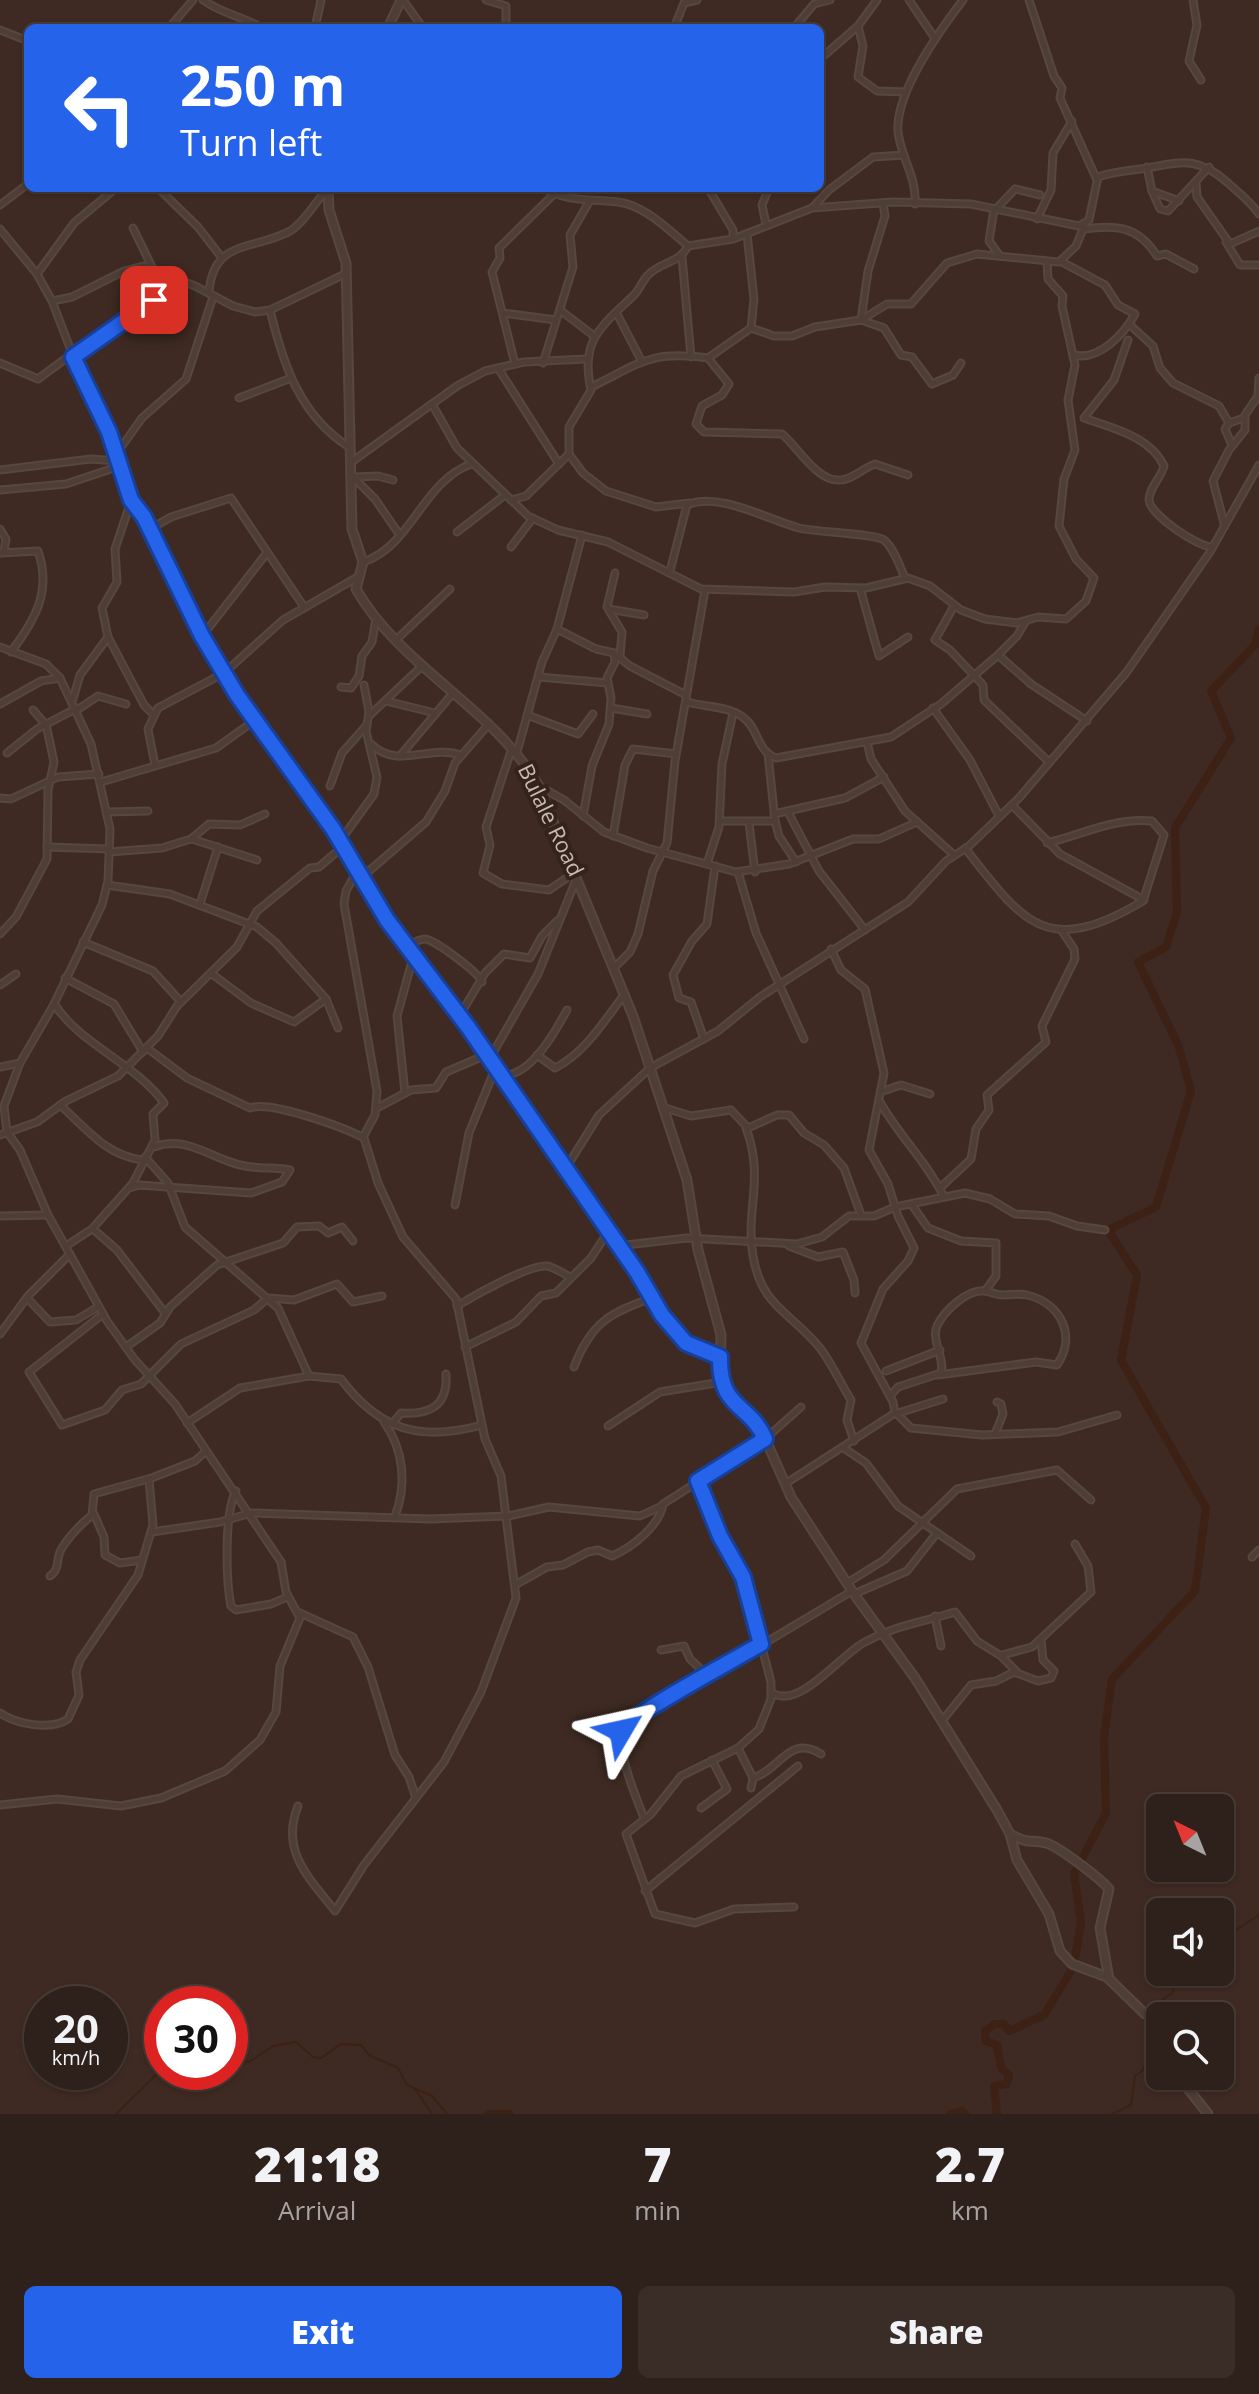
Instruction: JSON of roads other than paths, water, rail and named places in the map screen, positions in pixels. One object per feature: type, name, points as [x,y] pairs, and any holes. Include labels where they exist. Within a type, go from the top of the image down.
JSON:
[{"type":"street","points":[[172,24],[193,0]]},
{"type":"street","points":[[203,0],[226,16],[249,24]]},
{"type":"street","points":[[316,24],[321,0]]},
{"type":"street","points":[[390,24],[402,0],[420,24]]},
{"type":"street","points":[[486,0],[506,3],[506,24]]},
{"type":"street","points":[[676,24],[684,3],[697,0]]},
{"type":"street","points":[[797,24],[814,4],[830,0]]},
{"type":"street","points":[[824,56],[858,26],[877,0]]},
{"type":"street","points":[[909,0],[934,37]]},
{"type":"street","points":[[915,204],[914,180],[898,129],[907,92],[934,37],[963,0]]},
{"type":"street","points":[[1029,0],[1052,71],[1062,88],[1060,98],[1096,178],[1089,219],[1076,246],[1060,261]]},
{"type":"street","points":[[1193,0],[1197,25],[1189,61],[1201,80]]},
{"type":"street","points":[[858,26],[863,46],[858,77],[881,93],[907,92]]},
{"type":"street","points":[[0,30],[24,39]]},
{"type":"street","points":[[1037,219],[1053,183],[1050,167],[1053,153],[1072,121]]},
{"type":"street","points":[[812,208],[829,190],[873,157],[904,155]]},
{"type":"street","points":[[1096,178],[1126,168],[1185,162],[1209,167],[1240,192],[1259,214]]},
{"type":"street","points":[[1147,167],[1152,191],[1158,206],[1164,211],[1180,201],[1209,167]]},
{"type":"street","points":[[1196,183],[1197,197],[1237,262],[1242,266],[1259,265]]},
{"type":"street","points":[[0,205],[24,187]]},
{"type":"street","points":[[1000,256],[989,241],[995,209],[1019,188],[1040,195]]},
{"type":"street","points":[[1152,191],[1180,201]]},
{"type":"street","points":[[37,274],[74,223],[111,192]]},
{"type":"street","points":[[162,192],[191,219],[222,258]]},
{"type":"street","points":[[551,192],[589,202],[619,202],[640,210],[688,246],[733,239],[812,208],[883,203],[962,203],[1085,227],[1127,228],[1144,238],[1157,256],[1166,254],[1194,269]]},
{"type":"street","points":[[710,192],[733,230],[733,239]]},
{"type":"street","points":[[766,224],[762,205],[767,192]]},
{"type":"street","points":[[0,490],[66,484],[118,460],[142,418],[186,379],[211,295],[212,270],[222,258],[245,244],[292,230],[326,194]]},
{"type":"street","points":[[155,765],[148,729],[153,714],[164,704],[224,673],[249,654],[278,623],[356,578],[363,562],[352,529],[347,273],[326,194]]},
{"type":"street","points":[[515,364],[492,274],[500,258],[499,248],[554,194]]},
{"type":"street","points":[[543,363],[573,263],[570,235],[589,202]]},
{"type":"street","points":[[861,320],[867,273],[885,216],[883,203]]},
{"type":"street","points":[[133,228],[152,268]]},
{"type":"street","points":[[0,229],[37,274],[52,301],[72,356],[118,460],[131,500],[150,529],[202,636],[254,721],[315,802],[387,920],[460,1015],[652,1298],[683,1340],[720,1357]]},
{"type":"street","points":[[1225,238],[1232,244],[1259,231]]},
{"type":"street","points":[[747,233],[754,299],[751,328],[708,358],[670,354],[641,360],[591,387],[569,427],[569,454],[593,483],[606,491],[659,508],[689,503],[725,504],[807,530],[880,538],[890,547],[905,578]]},
{"type":"street","points":[[591,387],[586,359],[594,336],[648,274],[682,256],[688,246]]},
{"type":"street","points":[[751,328],[780,337],[861,320],[887,304],[911,304],[949,262],[977,254],[1060,261],[1106,286],[1118,305],[1135,313],[1111,344],[1084,357],[1074,355]]},
{"type":"street","points":[[682,256],[691,357]]},
{"type":"street","points":[[432,404],[457,448],[471,464],[533,518],[550,527],[602,539],[705,590],[784,593],[860,588],[905,578],[930,586],[954,606],[992,620],[1068,618],[1086,601],[1094,578],[1076,559],[1059,526],[1064,479],[1075,450],[1068,400],[1075,370],[1062,306],[1063,296],[1048,279],[1047,262]]},
{"type":"street","points":[[52,301],[72,297],[135,267],[152,268],[247,311],[270,310],[347,273]]},
{"type":"street","points":[[0,363],[38,379],[179,281]]},
{"type":"street","points":[[559,309],[594,336]]},
{"type":"street","points":[[270,310],[291,378],[319,424],[349,447]]},
{"type":"street","points":[[616,312],[641,360]]},
{"type":"street","points":[[503,313],[556,320]]},
{"type":"street","points":[[861,320],[884,328],[901,355],[912,357],[932,384],[953,375],[961,363]]},
{"type":"street","points":[[1129,324],[1153,346],[1160,368],[1173,383],[1219,406],[1229,423]]},
{"type":"street","points":[[1128,340],[1114,380],[1084,418],[1119,428],[1156,451],[1164,466],[1150,494],[1151,509],[1158,518],[1197,542],[1213,546]]},
{"type":"street","points":[[708,358],[729,384],[722,395],[702,406],[696,424],[704,432],[782,434],[804,460],[813,463],[822,475],[834,480],[843,480],[877,464],[908,475]]},
{"type":"street","points":[[350,464],[457,386],[515,364],[586,359]]},
{"type":"street","points":[[498,368],[521,399],[559,464]]},
{"type":"street","points":[[239,398],[291,378]]},
{"type":"street","points":[[1232,445],[1224,434],[1229,423],[1244,418],[1258,400],[1259,378]]},
{"type":"street","points":[[1225,524],[1213,482],[1232,445],[1245,430],[1244,418]]},
{"type":"street","points":[[457,532],[508,498],[526,496],[569,454]]},
{"type":"street","points":[[0,470],[91,459],[118,460]]},
{"type":"street","points":[[363,562],[378,556],[433,489],[452,472],[471,464]]},
{"type":"street","points":[[566,1168],[599,1115],[650,1068],[704,1039],[831,949],[915,897],[954,855],[1012,805],[1126,673],[1213,546],[1259,465]]},
{"type":"street","points":[[352,476],[375,499],[399,534]]},
{"type":"street","points":[[352,476],[378,476],[393,480]]},
{"type":"street","points":[[150,529],[171,517],[231,498],[304,607]]},
{"type":"street","points":[[131,500],[115,549],[117,582],[102,608],[108,637],[144,705],[153,714]]},
{"type":"street","points":[[670,571],[689,503]]},
{"type":"street","points":[[511,547],[533,518]]},
{"type":"street","points":[[0,529],[6,539],[2,552],[38,551],[45,581],[45,594],[34,619],[11,652]]},
{"type":"street","points":[[577,874],[549,890],[504,885],[483,873],[490,843],[486,831],[557,629],[582,535]]},
{"type":"street","points":[[202,636],[266,554]]},
{"type":"street","points":[[583,816],[592,766],[608,727],[611,708],[608,683],[622,632],[608,609],[615,573]]},
{"type":"street","name":"Bulale Road","points":[[356,578],[356,589],[397,639],[515,749],[538,785],[625,995],[689,1185],[696,1239],[721,1335],[722,1382],[736,1408],[759,1426],[785,1484],[853,1593],[942,1721],[1010,1834],[1017,1860],[1050,1916],[1060,1951],[1072,1964],[1109,1979]]},
{"type":"street","points":[[860,588],[878,656],[908,637]]},
{"type":"street","points":[[397,639],[450,589]]},
{"type":"street","points":[[613,970],[630,952],[638,934],[669,829],[676,754],[705,590]]},
{"type":"street","points":[[954,606],[935,639],[983,686],[984,700],[1049,762]]},
{"type":"street","points":[[608,609],[644,615]]},
{"type":"street","points":[[341,687],[351,688],[356,683],[362,656],[372,642],[377,616]]},
{"type":"street","points":[[768,753],[783,757],[888,739],[933,708],[998,655],[1017,636],[1026,621]]},
{"type":"street","points":[[557,629],[596,649],[617,654],[630,666],[681,689],[687,699],[733,713],[748,721],[768,753],[774,817],[779,836],[796,862]]},
{"type":"street","points":[[72,700],[80,675],[108,637]]},
{"type":"street","points":[[0,647],[46,664],[65,685],[77,709],[99,774],[107,812],[109,851],[102,905],[54,1004],[20,1063],[4,1106],[3,1134],[23,1156],[48,1215],[98,1307],[126,1347],[170,1397],[205,1452],[251,1513],[281,1562],[287,1597],[299,1613],[353,1637],[368,1667],[395,1755],[409,1777],[416,1798]]},
{"type":"street","points":[[998,655],[1031,684],[1087,721]]},
{"type":"street","points":[[369,716],[423,665]]},
{"type":"street","points":[[65,685],[80,675]]},
{"type":"street","points":[[539,677],[608,683]]},
{"type":"street","points":[[0,704],[41,681],[60,678]]},
{"type":"street","points":[[330,786],[343,751],[366,726],[369,716],[364,685]]},
{"type":"street","points":[[398,758],[453,693]]},
{"type":"street","points":[[7,753],[46,724],[98,696],[126,704]]},
{"type":"street","points":[[386,701],[436,714]]},
{"type":"street","points":[[611,708],[647,714]]},
{"type":"street","points":[[933,708],[970,760],[999,817]]},
{"type":"street","points":[[0,934],[16,917],[32,882],[41,873],[47,847],[54,762],[46,724],[33,710]]},
{"type":"street","points":[[707,864],[720,821],[722,764],[733,713]]},
{"type":"street","points":[[527,715],[578,734],[593,714]]},
{"type":"street","points":[[101,782],[226,744],[254,721]]},
{"type":"street","points":[[357,871],[369,871],[387,852],[397,849],[426,822],[445,791],[461,755],[488,725]]},
{"type":"street","points":[[357,871],[343,837],[374,794],[377,777],[370,761],[366,726]]},
{"type":"street","points":[[867,742],[871,759],[917,822],[954,855]]},
{"type":"street","points":[[370,743],[398,758],[442,749],[461,755]]},
{"type":"street","points":[[613,836],[625,765],[633,749],[676,754]]},
{"type":"street","points":[[0,798],[11,799],[51,779],[80,773],[99,774]]},
{"type":"street","points":[[720,821],[749,823],[845,798],[884,777]]},
{"type":"street","points":[[538,785],[613,836],[738,872],[755,872],[796,862],[853,839],[879,839],[917,822]]},
{"type":"street","points":[[1012,805],[1047,843],[1066,858],[1111,879],[1144,900]]},
{"type":"street","points":[[107,812],[148,811]]},
{"type":"street","points":[[788,812],[809,855],[865,930]]},
{"type":"street","points":[[47,847],[152,851],[191,839],[209,824],[240,825],[265,814]]},
{"type":"street","points":[[965,848],[1018,913],[1036,924],[1062,930],[1104,922],[1144,900],[1164,839],[1162,830],[1152,821],[1115,823],[1047,843]]},
{"type":"street","points":[[749,823],[755,872]]},
{"type":"street","points":[[191,839],[257,860]]},
{"type":"street","points":[[200,904],[218,847]]},
{"type":"street","points":[[3,1134],[37,1122],[60,1105],[113,1079],[145,1050],[181,1002],[237,947],[257,911],[298,876],[311,867],[319,867],[340,849]]},
{"type":"street","points":[[704,1039],[691,1002],[679,998],[673,975],[707,924],[715,866]]},
{"type":"street","points":[[298,1806],[290,1831],[299,1862],[308,1880],[335,1911],[364,1865],[444,1762],[481,1692],[514,1609],[515,1585],[501,1476],[482,1425],[455,1298],[403,1237],[379,1188],[363,1137],[376,1108],[376,1075],[344,904],[346,888],[357,871]]},
{"type":"street","points":[[738,872],[754,928],[804,1039]]},
{"type":"street","points":[[376,1108],[419,1088],[436,1088],[447,1071],[487,1057],[538,974],[577,874]]},
{"type":"street","points":[[107,885],[151,890],[200,904],[248,926],[257,927],[276,943],[326,999],[338,1028]]},
{"type":"street","points":[[460,1015],[504,954],[525,960],[532,957],[542,936],[559,919]]},
{"type":"street","points":[[940,1188],[972,1159],[977,1126],[988,1111],[987,1095],[1046,1041],[1042,1026],[1075,959],[1074,949],[1062,930]]},
{"type":"street","points":[[405,944],[424,939],[433,941],[451,956],[471,966],[482,982]]},
{"type":"street","points":[[83,942],[153,971],[181,1002]]},
{"type":"street","points":[[831,949],[841,970],[865,989],[884,1073],[883,1091],[869,1150],[888,1184],[914,1250],[883,1289],[861,1343],[890,1397],[895,1414],[911,1428],[994,1435],[1058,1432],[1117,1415]]},
{"type":"street","points":[[405,1093],[397,1016],[415,953]]},
{"type":"street","points":[[0,985],[16,974]]},
{"type":"street","points":[[212,974],[251,1003],[292,1022],[326,999]]},
{"type":"street","points":[[65,978],[114,1004],[145,1050],[187,1078],[250,1108],[256,1105],[287,1112],[363,1137]]},
{"type":"street","points":[[537,1055],[555,1068],[567,1061],[596,1032],[625,995]]},
{"type":"street","points":[[54,1004],[72,1024],[127,1067],[164,1103],[153,1115],[156,1135],[150,1150]]},
{"type":"street","points":[[500,1075],[513,1074],[537,1055],[567,1010]]},
{"type":"street","points":[[0,1058],[3,1066],[20,1063]]},
{"type":"street","points":[[455,1205],[468,1137],[495,1068]]},
{"type":"street","points":[[883,1091],[901,1085],[930,1094]]},
{"type":"street","points":[[880,1101],[896,1129],[920,1156],[944,1197]]},
{"type":"street","points":[[60,1105],[106,1148],[122,1156],[143,1158],[169,1189],[185,1227],[268,1298],[282,1315],[309,1376]]},
{"type":"street","points":[[660,1106],[693,1117],[731,1110],[746,1128],[757,1168],[753,1258],[765,1296],[821,1350],[836,1373],[837,1383],[851,1399],[847,1420],[854,1441]]},
{"type":"street","points":[[746,1128],[761,1125],[777,1115],[789,1116],[804,1133],[824,1145],[844,1168],[862,1215]]},
{"type":"street","points":[[66,1246],[92,1229],[129,1188],[143,1158],[158,1144],[194,1146],[212,1157],[220,1156],[243,1167],[290,1170],[282,1182],[251,1193],[139,1185],[129,1188]]},
{"type":"street","points":[[788,1245],[816,1239],[849,1216],[874,1216],[895,1207],[974,1194],[1015,1214],[1049,1216],[1077,1226],[1105,1230]]},
{"type":"street","points":[[912,1204],[928,1228],[964,1241],[996,1243],[996,1276],[985,1291]]},
{"type":"street","points":[[0,1216],[48,1215]]},
{"type":"street","points":[[126,1347],[160,1323],[165,1313],[225,1260],[241,1258],[283,1243],[299,1226],[319,1226],[328,1233],[343,1227],[353,1241]]},
{"type":"street","points":[[92,1229],[117,1250],[165,1313]]},
{"type":"street","points":[[465,1347],[516,1322],[538,1298],[556,1293],[600,1247],[608,1232]]},
{"type":"street","points":[[617,1246],[696,1239],[752,1239],[788,1245],[818,1257],[843,1252],[854,1277],[855,1293]]},
{"type":"street","points":[[0,1334],[27,1298],[70,1254]]},
{"type":"street","points":[[457,1306],[511,1279],[519,1271],[546,1266],[571,1277]]},
{"type":"street","points":[[103,1314],[29,1372],[58,1422],[65,1426],[99,1413],[122,1390],[138,1386],[181,1344],[254,1310],[268,1298],[294,1300],[337,1284],[353,1302],[382,1296]]},
{"type":"street","points":[[890,1397],[898,1387],[938,1375],[1036,1362],[1058,1364],[1068,1335],[1056,1313],[1033,1296],[985,1291],[976,1293],[949,1309],[935,1333],[942,1370],[938,1375]]},
{"type":"street","points":[[27,1298],[48,1322],[76,1320],[98,1307]]},
{"type":"street","points":[[574,1367],[586,1337],[594,1328],[619,1311],[652,1298]]},
{"type":"street","points":[[886,1371],[940,1350]]},
{"type":"street","points":[[387,1423],[401,1413],[417,1415],[436,1408],[444,1394],[446,1374]]},
{"type":"street","points":[[187,1423],[240,1388],[309,1376],[341,1379],[352,1396],[387,1423],[427,1435],[482,1425]]},
{"type":"street","points":[[608,1426],[660,1392],[722,1382]]},
{"type":"street","points":[[785,1484],[895,1414],[943,1399]]},
{"type":"street","points":[[994,1435],[1003,1414],[1002,1406],[997,1402]]},
{"type":"street","points":[[152,1532],[229,1520],[251,1513],[508,1516],[549,1507],[640,1516],[662,1506],[765,1439],[801,1407]]},
{"type":"street","points":[[387,1423],[404,1477],[395,1516]]},
{"type":"street","points":[[844,1449],[866,1463],[893,1501],[971,1556]]},
{"type":"street","points":[[142,1560],[120,1563],[105,1555],[104,1537],[93,1513],[97,1492],[149,1479],[195,1461],[205,1452]]},
{"type":"street","points":[[847,1583],[884,1560],[959,1488],[1057,1470],[1091,1500]]},
{"type":"street","points":[[0,1713],[12,1720],[39,1725],[56,1725],[68,1719],[79,1695],[76,1668],[110,1612],[135,1582],[152,1532],[149,1479]]},
{"type":"street","points":[[698,1481],[720,1536],[743,1577],[772,1693],[763,1724],[738,1748],[681,1776],[626,1834],[655,1914],[689,1923],[734,1909],[794,1907]]},
{"type":"street","points":[[236,1491],[228,1505],[227,1566],[233,1608],[271,1604],[287,1597]]},
{"type":"street","points":[[515,1585],[547,1567],[563,1565],[588,1552],[598,1550],[612,1556],[619,1553],[660,1517],[662,1506]]},
{"type":"street","points":[[50,1576],[56,1571],[64,1544],[78,1525],[93,1513]]},
{"type":"street","points":[[644,1818],[625,1767],[621,1729],[706,1674],[853,1593],[904,1573],[936,1534]]},
{"type":"street","points":[[1001,1656],[1025,1650],[1041,1640],[1092,1589],[1088,1566],[1075,1544]]},
{"type":"street","points":[[1252,1557],[1259,1550]]},
{"type":"street","points":[[0,1805],[57,1799],[121,1806],[161,1798],[228,1769],[260,1740],[276,1712],[279,1672],[299,1621],[299,1613]]},
{"type":"street","points":[[772,1693],[793,1696],[813,1685],[852,1650],[911,1621],[935,1616],[960,1614],[973,1637],[1001,1656],[1017,1672],[1044,1681],[1054,1676],[1054,1671],[1043,1660],[1041,1640]]},
{"type":"street","points":[[935,1616],[941,1646]]},
{"type":"street","points":[[661,1650],[683,1646],[706,1674]]},
{"type":"street","points":[[942,1721],[968,1686],[996,1681],[1017,1672]]},
{"type":"street","points":[[753,1778],[798,1748],[810,1747],[821,1754]]},
{"type":"street","points":[[738,1748],[753,1778],[751,1788]]},
{"type":"street","points":[[701,1808],[727,1789],[712,1760]]},
{"type":"street","points":[[645,1891],[798,1766]]},
{"type":"street","points":[[1010,1834],[1027,1843],[1045,1843],[1058,1848],[1109,1889],[1100,1928],[1109,1979],[1146,2014]]},
{"type":"street","points":[[1189,2090],[1208,2114]]},
{"type":"waterway","points":[[997,2114],[994,2086],[1007,2084],[1009,2075],[1001,2068],[997,2045],[986,2041],[985,2031],[995,2024],[1004,2024],[1009,2031],[1044,2015],[1074,1966],[1081,1922],[1074,1874],[1106,1813],[1104,1737],[1112,1679],[1195,1591],[1206,1508],[1121,1360],[1137,1275],[1108,1230],[1156,1207],[1191,1091],[1179,1047],[1138,962],[1166,947],[1177,912],[1175,828],[1231,738],[1211,691],[1255,645],[1259,629]]},
{"type":"waterway","points":[[1234,1931],[1259,1915]]},
{"type":"waterway","points":[[1166,2002],[1163,1999],[1172,1993],[1175,1986]]},
{"type":"waterway","points":[[248,2062],[273,2046],[296,2042],[313,2057],[321,2058],[341,2044],[361,2045],[369,2055],[398,2068],[407,2085],[432,2096],[447,2114]]},
{"type":"waterway","points":[[1112,2114],[1131,2105],[1135,2076],[1146,2063]]},
{"type":"waterway","points":[[116,2114],[144,2087]]},
{"type":"waterway","points":[[415,2089],[432,2114]]},
{"type":"waterway","points":[[951,2114],[962,2111],[965,2114]]},
{"type":"waterway","points":[[488,2114],[509,2114]]}]
